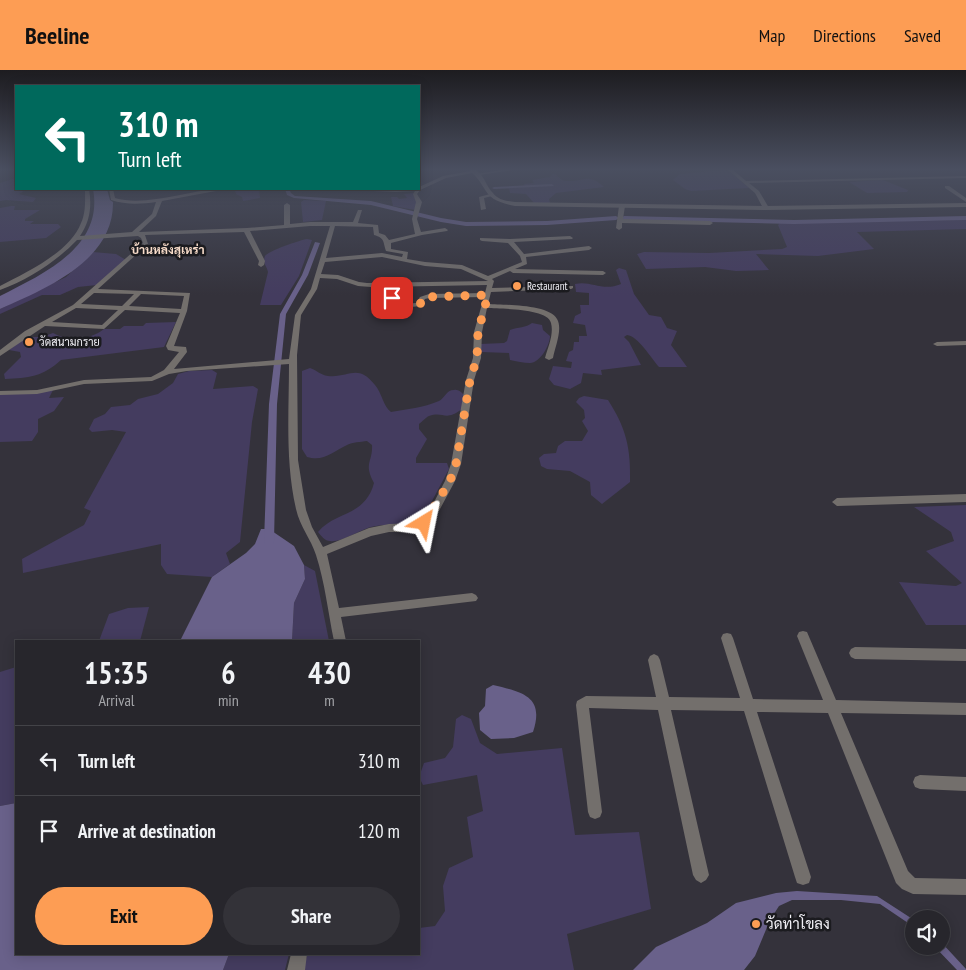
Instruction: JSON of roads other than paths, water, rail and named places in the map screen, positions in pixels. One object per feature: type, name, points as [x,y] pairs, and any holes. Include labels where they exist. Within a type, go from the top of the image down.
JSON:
[{"type":"street","points":[[0,288],[42,264],[77,238],[87,211]]},
{"type":"street","points":[[137,234],[154,216],[156,211]]},
{"type":"street","points":[[286,226],[287,211]]},
{"type":"street","points":[[355,224],[360,211]]},
{"type":"street","points":[[415,211],[414,225],[418,234]]},
{"type":"street","points":[[619,228],[621,211]]},
{"type":"street","points":[[620,221],[710,223]]},
{"type":"street","points":[[333,224],[314,290],[298,315],[291,361],[292,460],[296,491],[307,528],[321,552],[336,613],[340,640]]},
{"type":"street","points":[[77,238],[355,224],[376,226],[376,234],[384,236],[388,242],[388,250],[406,253],[404,260]]},
{"type":"street","points":[[247,230],[247,234],[260,254],[261,265]]},
{"type":"street","points":[[388,242],[418,236],[418,234],[445,230]]},
{"type":"street","points":[[0,354],[43,324],[76,306],[94,291],[146,243],[144,236],[137,234]]},
{"type":"street","points":[[482,239],[510,241],[570,238]]},
{"type":"street","points":[[373,285],[385,296],[395,299],[401,306],[406,307],[420,305],[422,298],[425,297],[489,286],[507,272],[525,263],[523,256],[510,241]]},
{"type":"street","points":[[523,256],[588,248]]},
{"type":"street","points":[[324,260],[376,255],[425,264],[462,267],[489,286]]},
{"type":"street","points":[[507,272],[604,273]]},
{"type":"street","points":[[319,276],[338,276],[358,284],[373,285],[571,287]]},
{"type":"street","points":[[321,552],[369,532],[389,528],[412,528],[424,523],[428,519],[450,481],[456,464],[470,380],[477,358],[478,332],[486,306],[489,286]]},
{"type":"street","points":[[94,291],[187,294],[184,311],[170,346],[171,348],[183,349],[183,352],[167,372]]},
{"type":"street","points":[[43,324],[104,327],[140,292]]},
{"type":"street","points":[[76,306],[184,311]]},
{"type":"street","points":[[486,306],[530,309],[550,314],[554,320],[549,358]]},
{"type":"street","points":[[936,344],[966,343]]},
{"type":"street","points":[[0,393],[37,392],[84,382],[152,379],[167,372],[187,369],[291,361]]},
{"type":"street","points":[[837,502],[966,498]]},
{"type":"street","points":[[336,613],[472,598]]},
{"type":"street","points":[[804,636],[902,877],[913,886],[966,887]]},
{"type":"street","points":[[727,638],[803,877]]},
{"type":"street","points":[[855,653],[966,655]]},
{"type":"street","points":[[654,660],[701,875]]},
{"type":"street","points":[[595,812],[582,705],[586,702],[966,709]]},
{"type":"street","points":[[920,782],[966,784]]},
{"type":"street","points":[[296,970],[299,955]]},
{"type":"waterway","points":[[404,211],[466,224],[547,223],[616,218]]},
{"type":"waterway","points":[[624,218],[794,222],[966,218]]},
{"type":"waterway","points":[[269,541],[273,404],[283,314],[305,275],[317,243]]},
{"type":"place","name":"Restaurant","points":[[517,286]]},
{"type":"place","name":"วัดสนามกราย","points":[[29,342]]},
{"type":"place","name":"วัดท่าโขลง","points":[[756,924]]},
{"type":"district","name":"บ้านหลังสุเหร่า","points":[[168,250]]}]
